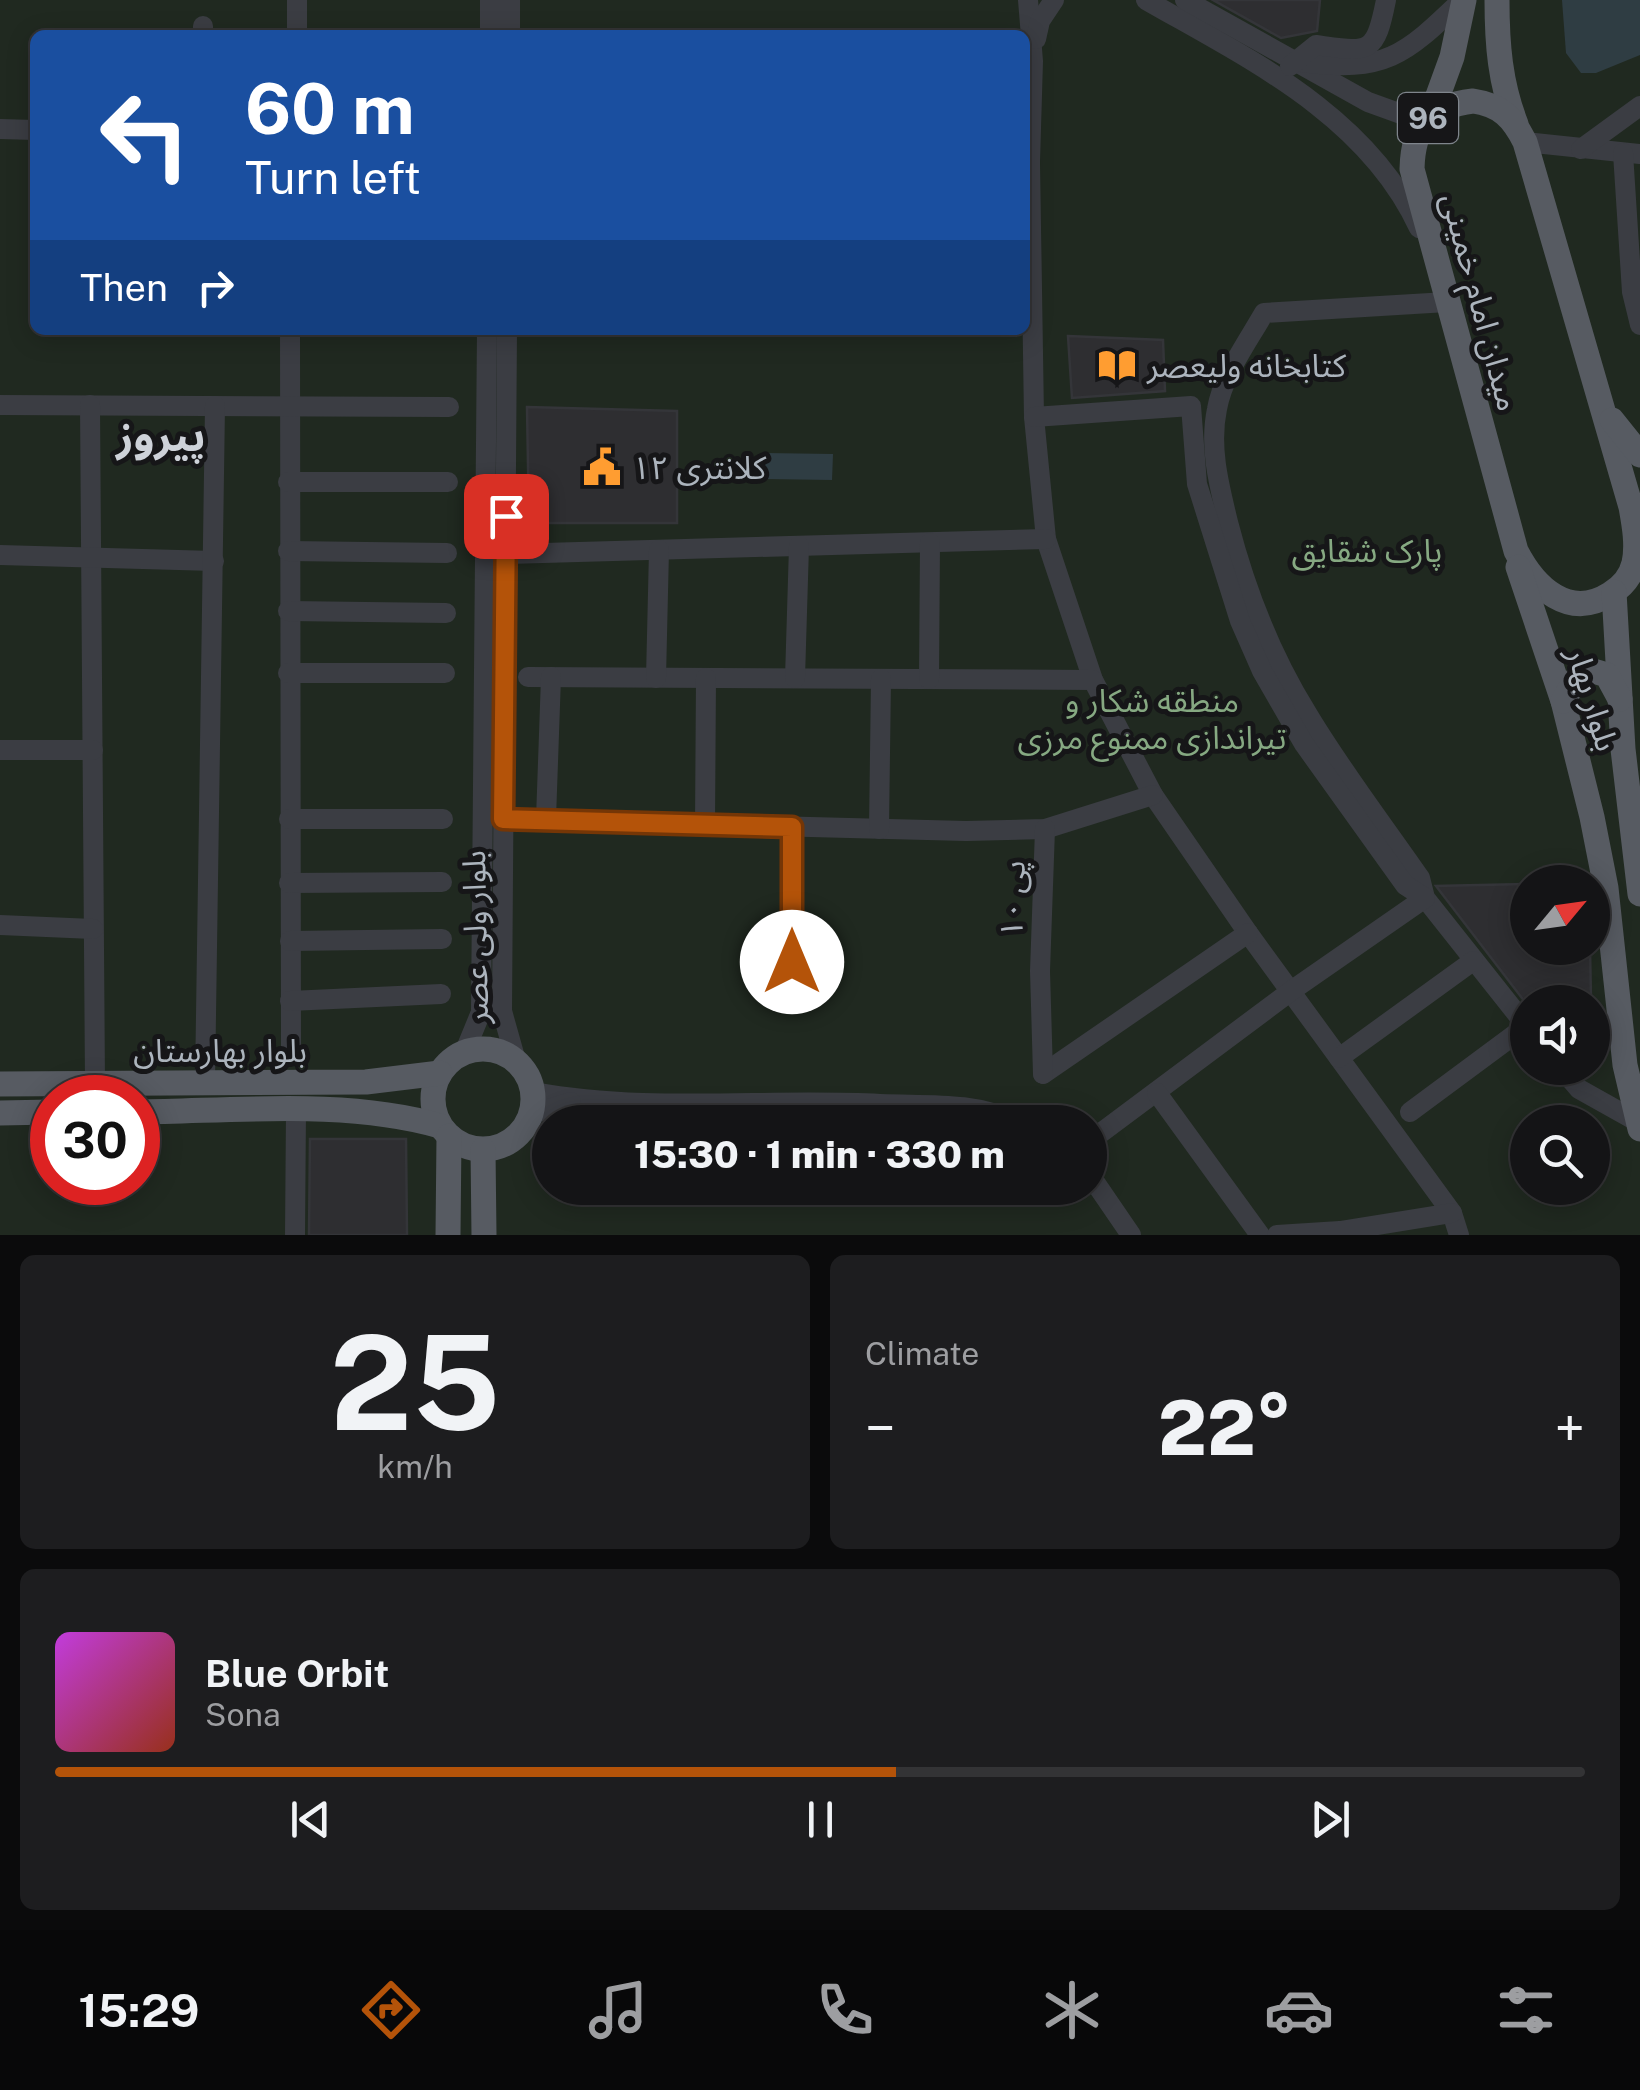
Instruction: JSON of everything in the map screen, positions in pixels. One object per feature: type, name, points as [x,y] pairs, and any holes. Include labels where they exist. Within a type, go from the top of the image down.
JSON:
[{"type":"main road","name":"96","points":[[1430,114],[1452,56],[1463,0]]},
{"type":"main road","name":"96","points":[[1497,0],[1504,94],[1521,133],[1634,522],[1634,563],[1627,583]]},
{"type":"main road","name":"96","points":[[1430,114],[1474,100],[1490,103],[1504,111],[1521,133]]},
{"type":"main road","name":"میدان امام خمینی","points":[[1430,114],[1414,148],[1412,169],[1508,528],[1524,567],[1546,593],[1580,604],[1598,601],[1627,583]]},
{"type":"main road","name":"96","points":[[1602,404],[1640,455]]},
{"type":"main road","name":"بلوار بهار","points":[[1508,528],[1563,702],[1606,888],[1625,1065],[1639,1125]]},
{"type":"main road","name":"بلوار بهار","points":[[1627,583],[1620,699],[1633,778],[1640,894]]},
{"type":"main road","points":[[1563,702],[1578,676],[1590,670],[1607,675],[1620,699]]},
{"type":"main road","points":[[444,1131],[470,1148],[504,1146],[522,1132],[533,1103],[528,1075],[516,1061],[492,1049],[465,1052],[440,1072],[433,1090],[434,1109],[444,1131],[448,1235]]},
{"type":"main road","name":"بلوار بهارستان","points":[[160,1083],[366,1082],[440,1072]]},
{"type":"main road","name":"بلوار بهارستان","points":[[0,1084],[30,1084]]},
{"type":"main road","name":"بلوار بهارستان","points":[[160,1112],[364,1110],[405,1116],[444,1131]]},
{"type":"main road","points":[[0,1113],[30,1112]]},
{"type":"main road","points":[[483,1150],[484,1235]]},
{"type":"street","points":[[297,0],[297,30]]},
{"type":"street","points":[[490,0],[490,30]]},
{"type":"street","points":[[510,0],[510,30]]},
{"type":"street","points":[[1028,0],[1033,61],[1030,162],[1034,417],[1046,539],[1092,680],[1152,795],[1248,934],[1452,1213],[1459,1235]]},
{"type":"street","points":[[1033,61],[1040,21],[1054,0]]},
{"type":"street","points":[[1146,0],[1280,80],[1333,118],[1373,154],[1390,175],[1437,262]]},
{"type":"street","points":[[1280,80],[1293,61],[1316,45],[1352,50],[1371,44],[1379,36],[1386,0]]},
{"type":"street","points":[[1293,61],[1342,68],[1382,62],[1420,41],[1463,0]]},
{"type":"street","points":[[1195,2],[1368,102],[1404,115],[1430,114]]},
{"type":"street","points":[[1581,149],[1640,106]]},
{"type":"street","points":[[0,129],[30,130]]},
{"type":"street","points":[[1521,133],[1581,149],[1631,154],[1632,292],[1640,325]]},
{"type":"street","points":[[1424,898],[1420,878],[1307,714],[1260,619],[1217,480],[1214,430],[1225,384],[1264,313],[1447,302]]},
{"type":"street","points":[[290,335],[290,1054]]},
{"type":"street","name":"بلوار ولی عصر","points":[[465,1052],[482,1012],[487,335]]},
{"type":"street","name":"بلوار ولی عصر","points":[[507,335],[502,1011],[516,1061]]},
{"type":"street","points":[[0,404],[449,407]]},
{"type":"street","points":[[90,405],[95,1075]]},
{"type":"street","points":[[205,1083],[215,406]]},
{"type":"street","points":[[1034,417],[1191,406],[1197,484],[1240,621],[1262,671],[1304,744],[1405,885],[1424,898],[1510,1007]]},
{"type":"street","points":[[288,482],[448,482]]},
{"type":"street","points":[[506,554],[1046,539]]},
{"type":"street","points":[[929,679],[930,543]]},
{"type":"street","points":[[795,678],[799,546]]},
{"type":"street","points":[[288,550],[447,553]]},
{"type":"street","points":[[656,678],[659,550]]},
{"type":"street","points":[[0,556],[214,560]]},
{"type":"street","points":[[288,611],[446,613]]},
{"type":"street","points":[[288,673],[445,673]]},
{"type":"street","points":[[528,677],[1092,680]]},
{"type":"street","points":[[546,819],[550,677]]},
{"type":"street","points":[[706,678],[706,824]]},
{"type":"street","points":[[879,829],[881,679]]},
{"type":"street","points":[[0,750],[92,750]]},
{"type":"street","points":[[503,819],[879,829],[1045,829],[1152,795]]},
{"type":"street","points":[[289,819],[443,819]]},
{"type":"street","points":[[792,827],[792,962]]},
{"type":"street","name":"پی ۱۰","points":[[1045,829],[1040,971],[1043,1074],[1248,934]]},
{"type":"street","points":[[290,883],[442,882]]},
{"type":"street","points":[[1107,1129],[1290,991],[1424,898]]},
{"type":"street","points":[[0,926],[93,930]]},
{"type":"street","points":[[290,942],[442,939]]},
{"type":"street","points":[[1339,1058],[1473,962]]},
{"type":"street","points":[[290,1001],[441,994]]},
{"type":"street","points":[[1410,1112],[1510,1039]]},
{"type":"street","points":[[1575,1085],[1639,1125]]},
{"type":"street","points":[[1157,1092],[1260,1235]]},
{"type":"street","points":[[533,1103],[578,1100],[685,1105]]},
{"type":"street","points":[[742,1105],[953,1105]]},
{"type":"street","points":[[295,1235],[296,1110]]},
{"type":"street","points":[[1107,1198],[1131,1235]]},
{"type":"street","points":[[1112,1205],[1122,1235]]},
{"type":"street","points":[[1277,1235],[1340,1231],[1452,1213]]},
{"type":"green space","name":"منطقه شکار و تیراندازی ممنوع مرزی","points":[[0,0],[1640,0],[1640,1235],[0,1235]]},
{"type":"shaded area","points":[[1562,0],[1640,0],[1640,55],[1596,73],[1581,73],[1566,53]]},
{"type":"shaded area","points":[[765,453],[833,454],[832,480],[765,479]]},
{"type":"building","points":[[1213,0],[1320,0],[1317,31],[1281,38]]},
{"type":"building","name":"کتابخانه ولیعصر","points":[[1068,336],[1163,340],[1165,391],[1072,398]]},
{"type":"building","name":"کلانتری ۱۲","points":[[527,407],[677,411],[677,523],[529,523]]},
{"type":"building","points":[[1510,884],[1510,965],[1590,965],[1591,985],[1512,985],[1436,886]]},
{"type":"building","points":[[310,1139],[406,1139],[407,1235],[309,1235]]},
{"type":"place","name":"کتابخانه ولیعصر","points":[[1117,365]]},
{"type":"place","name":"کلانتری ۱۲","points":[[602,467]]},
{"type":"district","name":"پیروز","points":[[161,435]]},
{"type":"route","points":[[506,516],[503,819],[792,827],[792,962]]},
{"type":"park label","name":"پارک شقایق","points":[[1367,550]]}]
